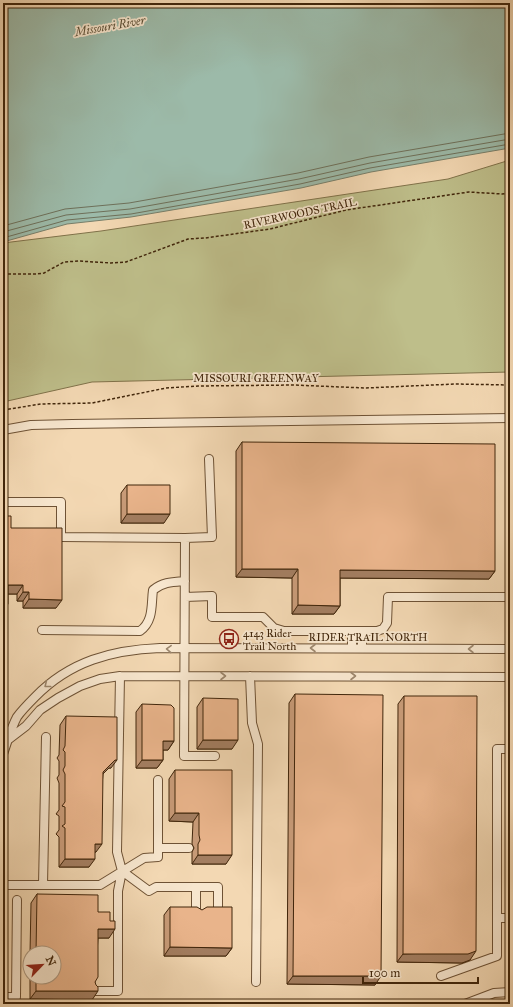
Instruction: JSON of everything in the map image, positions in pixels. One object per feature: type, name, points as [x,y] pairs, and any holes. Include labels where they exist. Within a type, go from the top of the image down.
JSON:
[{"type":"street","points":[[3,430],[31,426],[72,424],[510,418]]},
{"type":"street","points":[[3,502],[61,502],[61,537],[212,537],[209,459]]},
{"type":"street","points":[[185,538],[184,756],[215,756]]},
{"type":"street","points":[[42,630],[140,630],[147,624],[150,618],[153,590],[170,582],[185,581]]},
{"type":"street","points":[[185,597],[212,596],[212,617],[263,617],[274,628],[284,631],[362,631],[382,629],[387,623],[388,597],[510,597]]},
{"type":"street","points":[[352,631],[352,648]]},
{"type":"street","points":[[362,631],[362,648]]},
{"type":"street","name":"RIDER TRAIL NORTH","points":[[18,727],[17,718],[44,688],[60,675],[79,665],[114,653],[136,649],[510,649]]},
{"type":"street","points":[[94,992],[118,991],[118,891],[122,871],[117,852],[120,676]]},
{"type":"street","points":[[3,754],[6,739],[18,727],[58,698],[80,686],[100,679],[120,676],[510,677]]},
{"type":"street","points":[[250,676],[252,723],[258,744],[256,982]]},
{"type":"street","points":[[43,885],[46,736]]},
{"type":"street","points":[[441,976],[497,956],[497,749],[510,749]]},
{"type":"street","points":[[3,885],[100,885],[144,858],[158,856],[158,780]]},
{"type":"street","points":[[158,848],[189,848]]},
{"type":"street","points":[[122,871],[149,891],[156,887],[218,887],[218,910]]},
{"type":"street","points":[[196,887],[196,913]]},
{"type":"street","points":[[3,997],[16,997],[17,900]]},
{"type":"street","points":[[497,918],[510,918]]},
{"type":"street","points":[[465,1004],[494,993],[510,992]]},
{"type":"path","name":"RIVERWOODS TRAIL","points":[[3,274],[44,273],[64,262],[126,262],[188,239],[270,229],[346,210],[468,192],[510,193]]},
{"type":"path","name":"MISSOURI GREENWAY","points":[[3,410],[41,404],[92,403],[166,388],[198,386],[293,385],[366,388],[456,384],[510,385]]},
{"type":"green space","points":[[510,160],[510,372],[92,382],[3,402],[3,243],[101,231],[448,179]]},
{"type":"water","name":"Missouri River","points":[[3,3],[510,3],[510,148],[371,172],[301,188],[131,217],[67,224],[3,242]]},
{"type":"building","points":[[242,442],[495,444],[495,571],[340,570],[340,606],[298,605],[298,569],[242,569]]},
{"type":"building","points":[[127,485],[170,485],[170,514],[127,514]]},
{"type":"building","points":[[3,516],[11,516],[11,528],[62,528],[62,600],[29,599],[29,592],[23,592],[23,585],[8,585],[8,604],[3,604]]},
{"type":"building","points":[[295,694],[383,695],[381,976],[293,976]]},
{"type":"building","points":[[404,696],[477,696],[476,951],[468,954],[403,954]]},
{"type":"building","points":[[203,698],[238,699],[238,740],[203,740]]},
{"type":"building","points":[[142,704],[171,705],[174,708],[174,741],[163,741],[163,760],[142,760]]},
{"type":"building","points":[[66,716],[117,717],[117,760],[115,760],[103,772],[102,844],[95,844],[95,859],[65,859],[65,828],[62,826],[65,824],[65,807],[62,806],[65,802],[65,774],[63,770],[65,766],[65,752],[63,750],[65,746]]},
{"type":"building","points":[[175,770],[232,770],[232,855],[198,855],[198,844],[200,840],[199,813],[175,813]]},
{"type":"building","points":[[37,894],[98,895],[98,912],[110,912],[110,921],[115,921],[115,929],[98,929],[98,977],[95,982],[98,987],[98,991],[36,991],[36,985],[62,985],[62,945],[36,945]]},
{"type":"building","points":[[170,907],[197,907],[202,910],[207,907],[232,907],[232,948],[170,947]]},
{"type":"place","name":"4143 Rider Trail North","points":[[229,639]]}]
